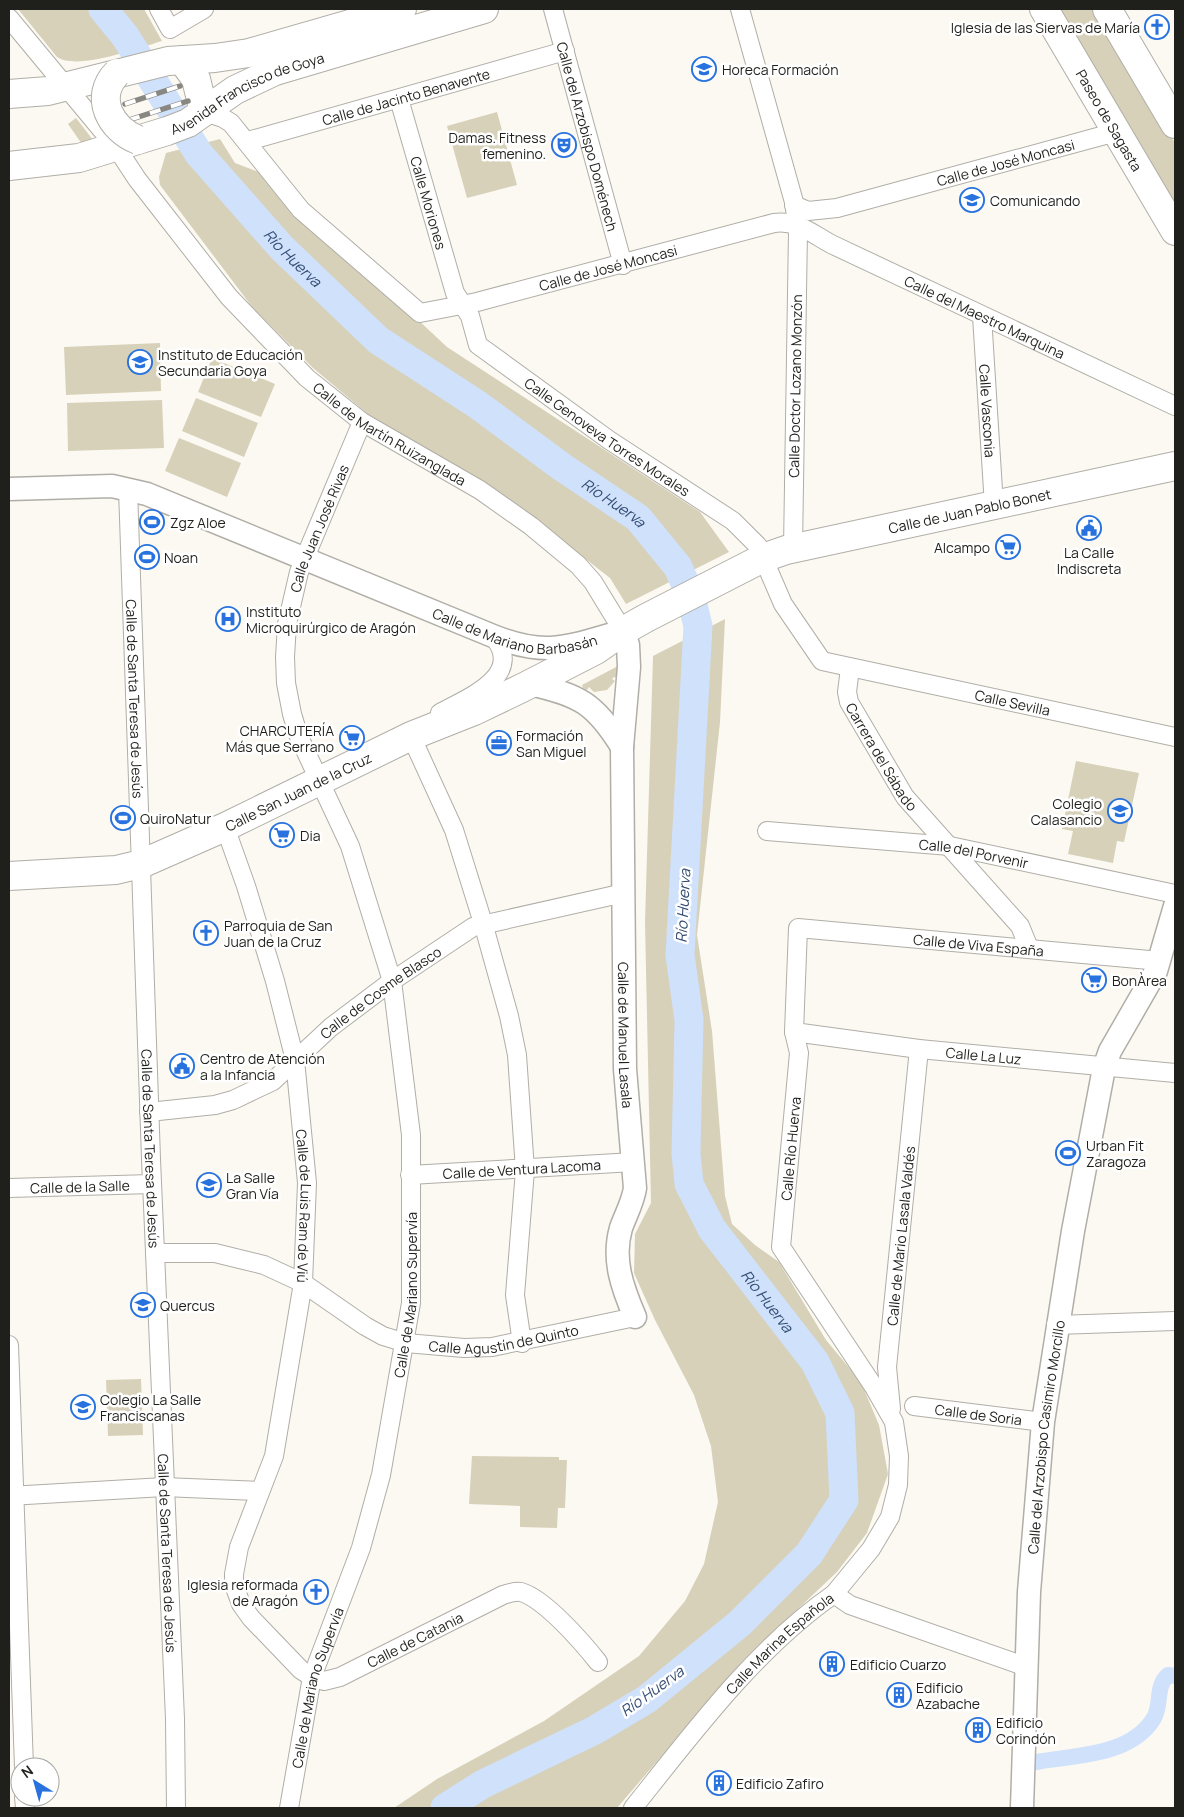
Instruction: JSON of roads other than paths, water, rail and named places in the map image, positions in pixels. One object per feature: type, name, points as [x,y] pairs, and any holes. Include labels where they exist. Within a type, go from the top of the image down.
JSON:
[{"type":"main road","name":"Avenida Francisco de Goya","points":[[9,94],[40,92],[175,60],[249,53],[402,9]]},
{"type":"main road","name":"Avenida Francisco de Goya","points":[[9,166],[79,158],[178,128],[235,90],[275,71],[484,9]]},
{"type":"main road","name":"Paseo de Sagasta","points":[[1044,9],[1175,231]]},
{"type":"main road","points":[[1107,9],[1175,124]]},
{"type":"main road","points":[[175,60],[196,79],[200,115]]},
{"type":"main road","points":[[117,73],[107,87],[105,100],[108,110],[128,144]]},
{"type":"main road","name":"Calle de Juan Pablo Bonet","points":[[632,626],[752,565],[793,548],[1175,466]]},
{"type":"main road","name":"Calle San Juan de la Cruz","points":[[9,876],[116,870],[141,864],[225,827],[411,736],[474,711],[530,684],[596,650],[632,626]]},
{"type":"street","points":[[159,9],[170,29],[204,9]]},
{"type":"street","name":"Calle del Arzobispo Doménech","points":[[553,9],[623,265]]},
{"type":"street","name":"Calle Doctor Lozano Monzón","points":[[740,9],[794,205],[797,224],[793,548]]},
{"type":"street","name":"Calle de Martín Ruizanglada","points":[[9,18],[79,84],[128,144],[192,250],[256,327],[307,378],[362,422],[480,490],[531,526],[578,565],[632,626]]},
{"type":"street","name":"Calle de Jacinto Benavente","points":[[248,141],[565,51]]},
{"type":"street","name":"Calle Moriones","points":[[399,99],[455,293],[463,305]]},
{"type":"street","points":[[200,115],[227,121],[248,141]]},
{"type":"street","name":"Calle de José Moncasi","points":[[794,205],[808,211],[837,208],[1116,132]]},
{"type":"street","name":"Calle de José Moncasi","points":[[248,141],[301,210],[420,313],[463,305],[623,265],[774,223],[797,224]]},
{"type":"street","points":[[822,239],[825,221],[837,208]]},
{"type":"street","name":"Calle del Maestro Marquina","points":[[797,224],[822,239],[1175,406]]},
{"type":"street","name":"Calle Genoveva Torres Morales","points":[[463,305],[470,316],[478,345],[609,440],[733,521],[758,546],[752,565]]},
{"type":"street","name":"Calle Vasconia","points":[[982,316],[994,506]]},
{"type":"street","name":"Calle Juan José Rivas","points":[[321,780],[300,737],[292,714],[286,683],[287,624],[304,559],[362,422]]},
{"type":"street","name":"Calle de Mariano Barbasán","points":[[9,489],[95,486],[128,489],[170,502],[493,636],[532,648],[554,649],[632,626]]},
{"type":"street","name":"Calle de Santa Teresa de Jesús","points":[[128,489],[149,1112],[164,1487],[172,1630],[176,1808]]},
{"type":"street","points":[[752,565],[783,604],[818,657],[827,663],[850,668]]},
{"type":"street","name":"Calle de Manuel Lasala","points":[[632,626],[622,747],[625,1069],[634,1162],[634,1198],[622,1226],[617,1249],[620,1276],[635,1317]]},
{"type":"street","name":"Calle San Juan de la Cruz","points":[[411,736],[424,722],[485,688],[497,677],[501,651],[493,636]]},
{"type":"street","name":"Calle Sevilla","points":[[850,668],[1175,737]]},
{"type":"street","name":"Carrera del Sábado","points":[[850,668],[847,692],[849,702],[901,792],[1020,926],[1029,948]]},
{"type":"street","points":[[584,701],[598,702],[609,698],[628,680]]},
{"type":"street","points":[[530,684],[564,692],[584,701],[600,716],[622,747]]},
{"type":"street","points":[[411,736],[454,830],[483,923],[509,1016],[517,1055],[525,1170],[515,1295],[522,1342]]},
{"type":"street","name":"Calle de Mariano Supervía","points":[[289,1808],[312,1677],[361,1548],[380,1475],[406,1343],[411,1303],[410,1135],[392,981],[350,846],[321,780]]},
{"type":"street","name":"Calle de Luis Ram de Viú","points":[[225,827],[246,886],[275,980],[295,1060],[307,1182],[302,1283],[274,1456],[259,1491],[236,1561],[234,1574],[237,1596],[251,1618],[295,1665],[312,1677]]},
{"type":"street","name":"Calle del Porvenir","points":[[767,831],[950,846],[1175,894]]},
{"type":"street","name":"Calle de Cosme Blasco","points":[[149,1112],[196,1108],[232,1100],[274,1081],[331,1026],[392,981],[464,932],[483,923],[624,893]]},
{"type":"street","name":"Calle del Arzobispo Casimiro Morcillo","points":[[1022,1808],[1029,1592],[1043,1422],[1056,1326],[1104,1068],[1110,1051],[1160,962],[1175,906]]},
{"type":"street","name":"Calle de Viva España","points":[[798,928],[1029,948],[1160,962]]},
{"type":"street","name":"Calle Río Huerva","points":[[798,928],[794,1032],[799,1053],[781,1247],[851,1349],[894,1422],[900,1470],[890,1517],[871,1550],[834,1594]]},
{"type":"street","name":"Calle La Luz","points":[[794,1032],[919,1049],[1104,1068],[1175,1073]]},
{"type":"street","name":"Calle de Mario Lasala Valdés","points":[[894,1422],[887,1374],[919,1049]]},
{"type":"street","name":"Calle de Ventura Lacoma","points":[[410,1175],[525,1170],[634,1162]]},
{"type":"street","name":"Calle de la Salle","points":[[9,1188],[152,1184]]},
{"type":"street","name":"Calle Agustín de Quinto","points":[[156,1253],[205,1252],[228,1255],[264,1265],[302,1283],[383,1336],[406,1343],[474,1348],[522,1342],[635,1317]]},
{"type":"street","points":[[1056,1326],[1175,1321]]},
{"type":"street","points":[[851,1349],[860,1356],[870,1358],[882,1353],[890,1339]]},
{"type":"street","points":[[9,1345],[12,1496],[24,1757]]},
{"type":"street","name":"Calle de Soria","points":[[914,1406],[1043,1422]]},
{"type":"street","points":[[12,1496],[164,1487],[259,1491]]},
{"type":"street","name":"Calle de Catania","points":[[312,1677],[327,1680],[340,1677],[503,1596],[516,1592],[526,1594],[565,1624],[598,1662]]},
{"type":"street","name":"Calle Marina Española","points":[[633,1808],[733,1686],[799,1621],[834,1594],[850,1605],[1027,1667]]},
{"type":"waterway","name":"Río Huerva","points":[[103,9],[125,36],[199,154],[282,248],[378,340],[478,405],[562,467],[638,518],[678,567],[691,597],[698,626],[680,955],[689,1020],[686,1153],[689,1184],[712,1229],[815,1362],[840,1413],[844,1500],[809,1554],[740,1623],[647,1699],[595,1730],[483,1784],[445,1808]]},
{"type":"waterway","points":[[1036,1762],[1101,1752],[1131,1740],[1144,1731],[1154,1718],[1158,1707],[1161,1685],[1164,1680],[1168,1675],[1175,1676]]},
{"type":"railway","points":[[125,104],[180,86]]},
{"type":"railway","points":[[129,120],[188,101]]},
{"type":"place","name":"Iglesia de las Siervas de María","points":[[1157,27]]},
{"type":"place","name":"Horeca Formación","points":[[704,69]]},
{"type":"place","name":"Damas. Fitness femenino.","points":[[564,145]]},
{"type":"place","name":"Comunicando","points":[[972,200]]},
{"type":"place","name":"Instituto de Educación Secundaria Goya","points":[[140,362]]},
{"type":"place","name":"Zgz Aloe","points":[[152,522]]},
{"type":"place","name":"La Calle Indiscreta","points":[[1089,528]]},
{"type":"place","name":"Alcampo","points":[[1008,547]]},
{"type":"place","name":"Noan","points":[[147,557]]},
{"type":"place","name":"Instituto Microquirúrgico de Aragón","points":[[228,619]]},
{"type":"place","name":"CHARCUTERÍA Más que Serrano","points":[[352,738]]},
{"type":"place","name":"Formación San Miguel","points":[[499,743]]},
{"type":"place","name":"Colegio Calasancio","points":[[1120,811]]},
{"type":"place","name":"QuiroNatur","points":[[123,818]]},
{"type":"place","name":"Dia","points":[[282,835]]},
{"type":"place","name":"Parroquia de San Juan de la Cruz","points":[[206,933]]},
{"type":"place","name":"BonÀrea","points":[[1094,980]]},
{"type":"place","name":"Centro de Atención a la Infancia","points":[[182,1066]]},
{"type":"place","name":"Urban Fit Zaragoza","points":[[1068,1153]]},
{"type":"place","name":"La Salle Gran Vía","points":[[209,1185]]},
{"type":"place","name":"Quercus","points":[[143,1305]]},
{"type":"place","name":"Colegio La Salle Franciscanas","points":[[83,1407]]},
{"type":"place","name":"Iglesia reformada de Aragón","points":[[316,1592]]},
{"type":"place","name":"Edificio Cuarzo","points":[[832,1664]]},
{"type":"place","name":"Edificio Azabache","points":[[899,1695]]},
{"type":"place","name":"Edificio Corindón","points":[[978,1730]]},
{"type":"place","name":"Edificio Zafiro","points":[[719,1783]]}]
